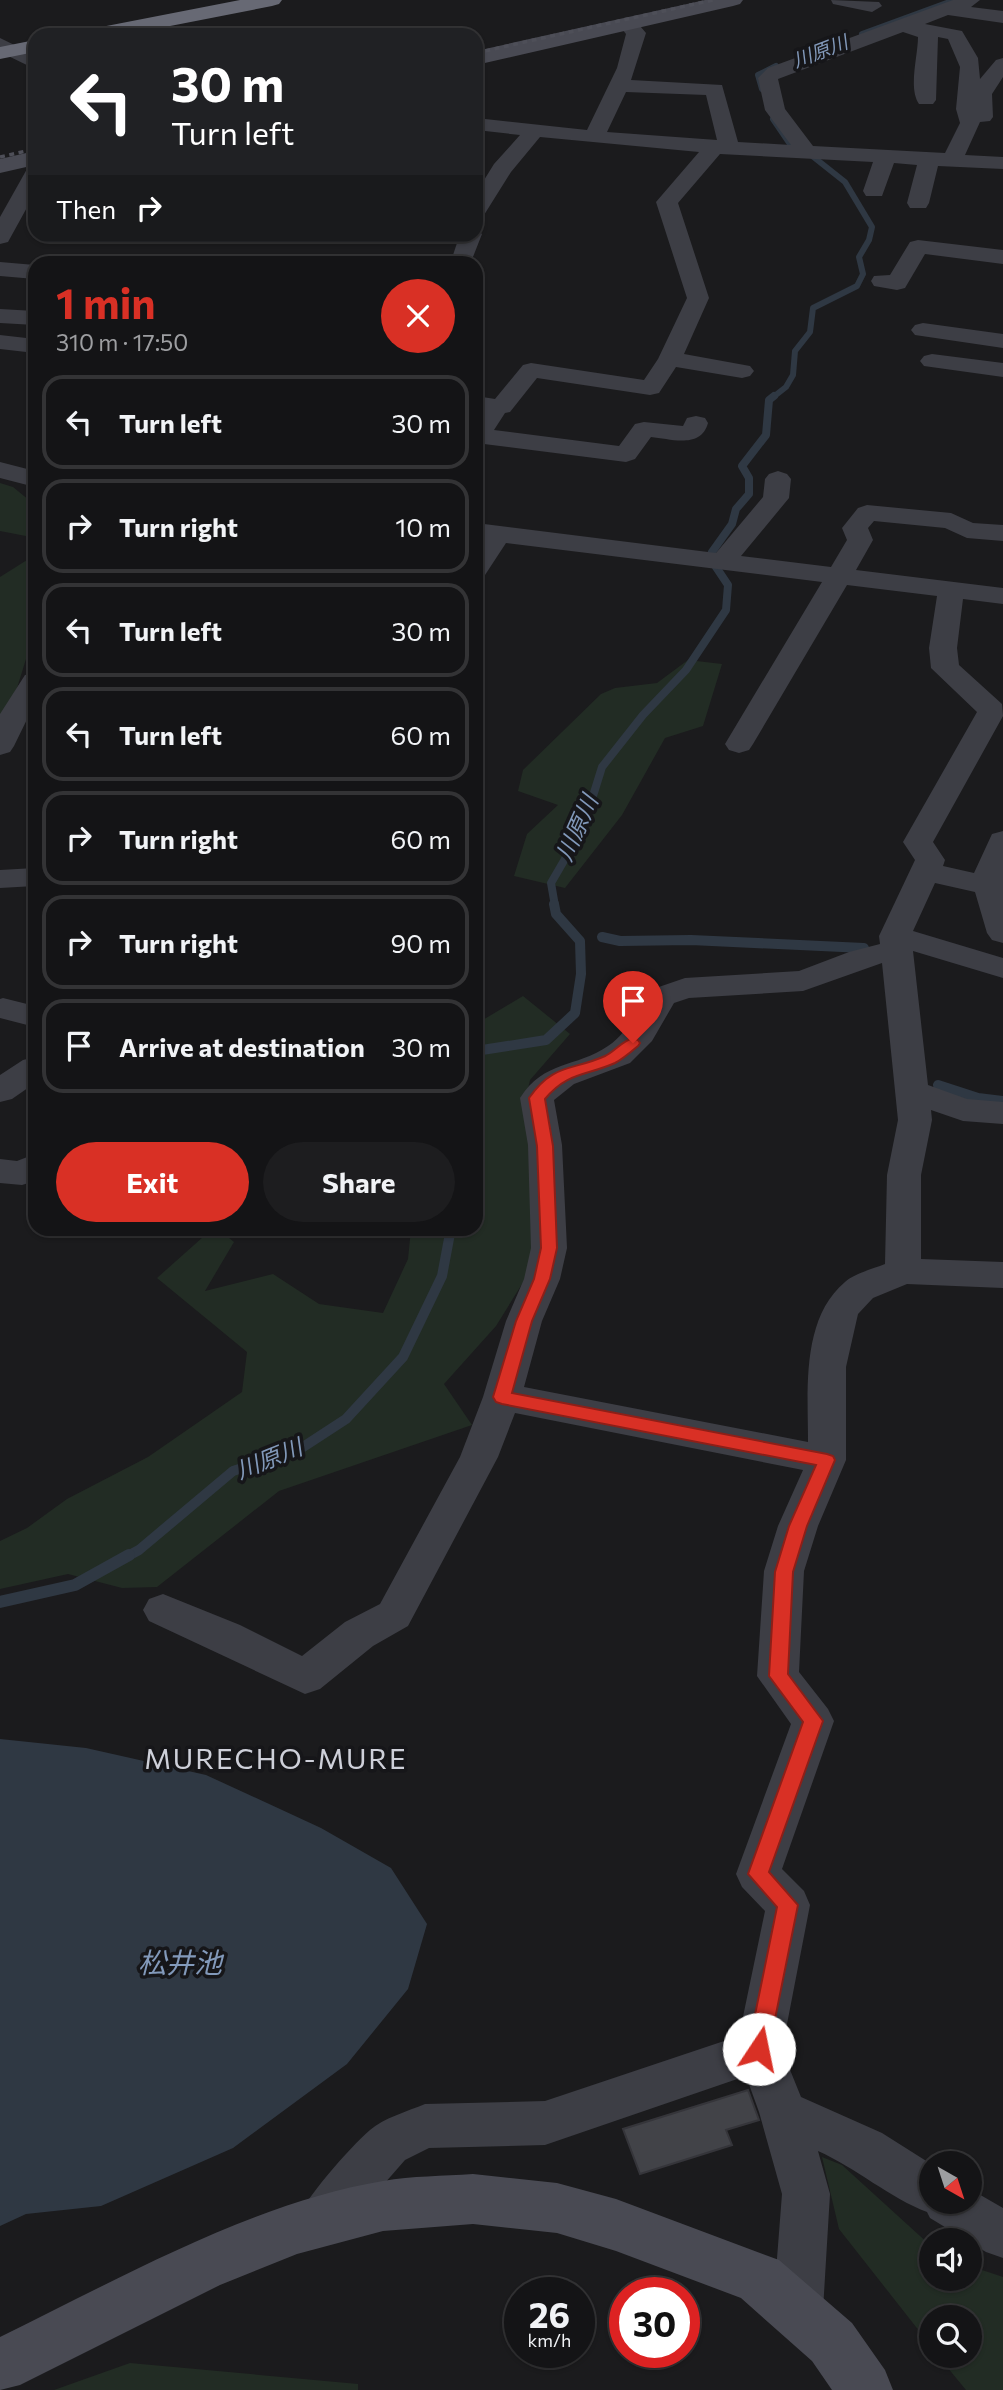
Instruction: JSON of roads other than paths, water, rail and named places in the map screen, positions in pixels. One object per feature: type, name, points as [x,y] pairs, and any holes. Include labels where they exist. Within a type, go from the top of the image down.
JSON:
[{"type":"highway","points":[[127,28],[272,0]]},
{"type":"street","points":[[594,137],[623,77],[636,33],[629,0]]},
{"type":"street","points":[[483,56],[733,0]]},
{"type":"street","points":[[840,0],[872,6]]},
{"type":"street","points":[[807,152],[775,110],[768,78],[775,72],[909,27],[971,0]]},
{"type":"street","points":[[947,9],[1003,17]]},
{"type":"street","points":[[909,27],[955,35],[970,65],[965,111],[970,123],[960,160]]},
{"type":"street","points":[[909,27],[928,34],[929,59],[924,86],[926,100]]},
{"type":"street","points":[[12,48],[28,58]]},
{"type":"street","points":[[970,65],[1001,67]]},
{"type":"street","points":[[960,160],[982,128],[983,117],[978,101],[980,93],[1001,67]]},
{"type":"street","points":[[623,77],[684,71]]},
{"type":"street","points":[[623,77],[715,89],[722,147]]},
{"type":"street","points":[[978,101],[1003,104]]},
{"type":"street","points":[[483,125],[722,147],[1003,163]]},
{"type":"street","points":[[483,197],[534,131]]},
{"type":"street","points":[[487,405],[501,407],[531,370],[650,388],[670,359],[698,299],[667,202],[722,147]]},
{"type":"street","points":[[874,191],[885,157]]},
{"type":"street","points":[[918,203],[929,159]]},
{"type":"street","points":[[0,166],[28,160]]},
{"type":"street","points":[[5,229],[28,187]]},
{"type":"street","points":[[5,229],[28,224]]},
{"type":"street","points":[[882,281],[897,283],[918,247],[1003,257]]},
{"type":"street","points":[[0,269],[28,271]]},
{"type":"street","points":[[0,316],[28,318]]},
{"type":"street","points":[[939,329],[1003,341]]},
{"type":"street","points":[[0,342],[28,345]]},
{"type":"street","points":[[670,359],[742,371]]},
{"type":"street","points":[[932,361],[1002,368]]},
{"type":"street","points":[[483,437],[626,454],[644,429],[688,434],[695,429],[696,423]]},
{"type":"street","points":[[723,561],[775,498],[778,479]]},
{"type":"street","points":[[739,744],[860,540],[855,528],[867,513],[951,521],[967,530],[1003,533]]},
{"type":"street","points":[[488,533],[1003,596]]},
{"type":"street","points":[[903,1271],[904,1175],[915,1120],[896,943],[930,860],[918,842],[992,710],[945,668],[943,648],[951,589]]},
{"type":"street","points":[[0,746],[16,710],[28,692]]},
{"type":"street","points":[[1003,840],[989,872],[989,886],[1003,933]]},
{"type":"street","points":[[924,871],[989,886]]},
{"type":"street","points":[[0,878],[28,877]]},
{"type":"street","points":[[163,1610],[226,1637],[305,1677],[359,1634],[394,1615],[478,1457],[502,1397],[524,1321],[542,1279],[549,1248],[545,1146],[537,1098],[550,1082],[573,1069],[610,1059],[633,1043],[655,1011],[661,997],[685,988],[803,981],[896,943],[1003,968]]},
{"type":"street","points":[[0,1091],[28,1073]]},
{"type":"street","points":[[911,1091],[963,1110],[1003,1113]]},
{"type":"street","points":[[0,1171],[22,1173],[28,1170]]},
{"type":"street","points":[[798,2310],[806,2193],[783,2112],[759,2049],[788,1905],[758,1874],[813,1721],[778,1676],[784,1572],[798,1526],[827,1460],[827,1367],[842,1309],[860,1289],[903,1271],[1003,1275]]},
{"type":"street","points":[[502,1397],[827,1460]]},
{"type":"street","points":[[318,2224],[388,2144],[425,2126],[545,2123],[759,2049]]},
{"type":"street","points":[[783,2112],[865,2148],[919,2183]]},
{"type":"street","points":[[0,2366],[201,2267],[295,2229],[383,2206],[473,2199],[557,2208],[616,2225],[760,2279],[832,2342],[865,2390]]},
{"type":"street","points":[[967,2214],[1003,2235]]},
{"type":"water","name":"松井池","points":[[0,1739],[86,1748],[206,1775],[321,1828],[391,1868],[427,1924],[408,1989],[347,2064],[233,2148],[101,2206],[26,2214],[0,2226]]},
{"type":"waterway","name":"川原川","points":[[862,34],[955,0]]},
{"type":"waterway","name":"川原川","points":[[803,55],[838,42]]},
{"type":"waterway","name":"川原川","points":[[762,89],[758,75],[776,66]]},
{"type":"waterway","name":"川原川","points":[[773,119],[790,144]]},
{"type":"waterway","name":"川原川","points":[[772,398],[786,387],[793,375],[795,351],[810,332],[813,308],[857,286],[863,274],[859,257],[869,240],[872,227],[845,182],[811,155]]},
{"type":"waterway","name":"川原川","points":[[712,552],[732,524],[736,509],[749,494],[749,478],[742,466],[766,435],[769,400],[774,396]]},
{"type":"waterway","name":"川原川","points":[[555,906],[551,883],[583,828],[602,767],[643,715],[686,670],[726,610],[728,585],[716,567]]},
{"type":"waterway","name":"川原川","points":[[483,1050],[546,1040],[575,1013],[581,974],[580,941],[556,914],[554,904]]},
{"type":"waterway","points":[[602,937],[620,941],[691,940],[864,948]]},
{"type":"waterway","points":[[938,1085],[978,1098],[1003,1101]]},
{"type":"waterway","name":"川原川","points":[[126,1557],[139,1550],[233,1471],[300,1449],[346,1419],[403,1357],[442,1276],[450,1236]]},
{"type":"waterway","name":"川原川","points":[[0,1602],[75,1585],[129,1555]]},
{"type":"railway","points":[[483,51],[713,0]]},
{"type":"railway","points":[[0,157],[28,151]]},
{"type":"district","name":"MURECHO-MURE","points":[[276,1759]]}]
